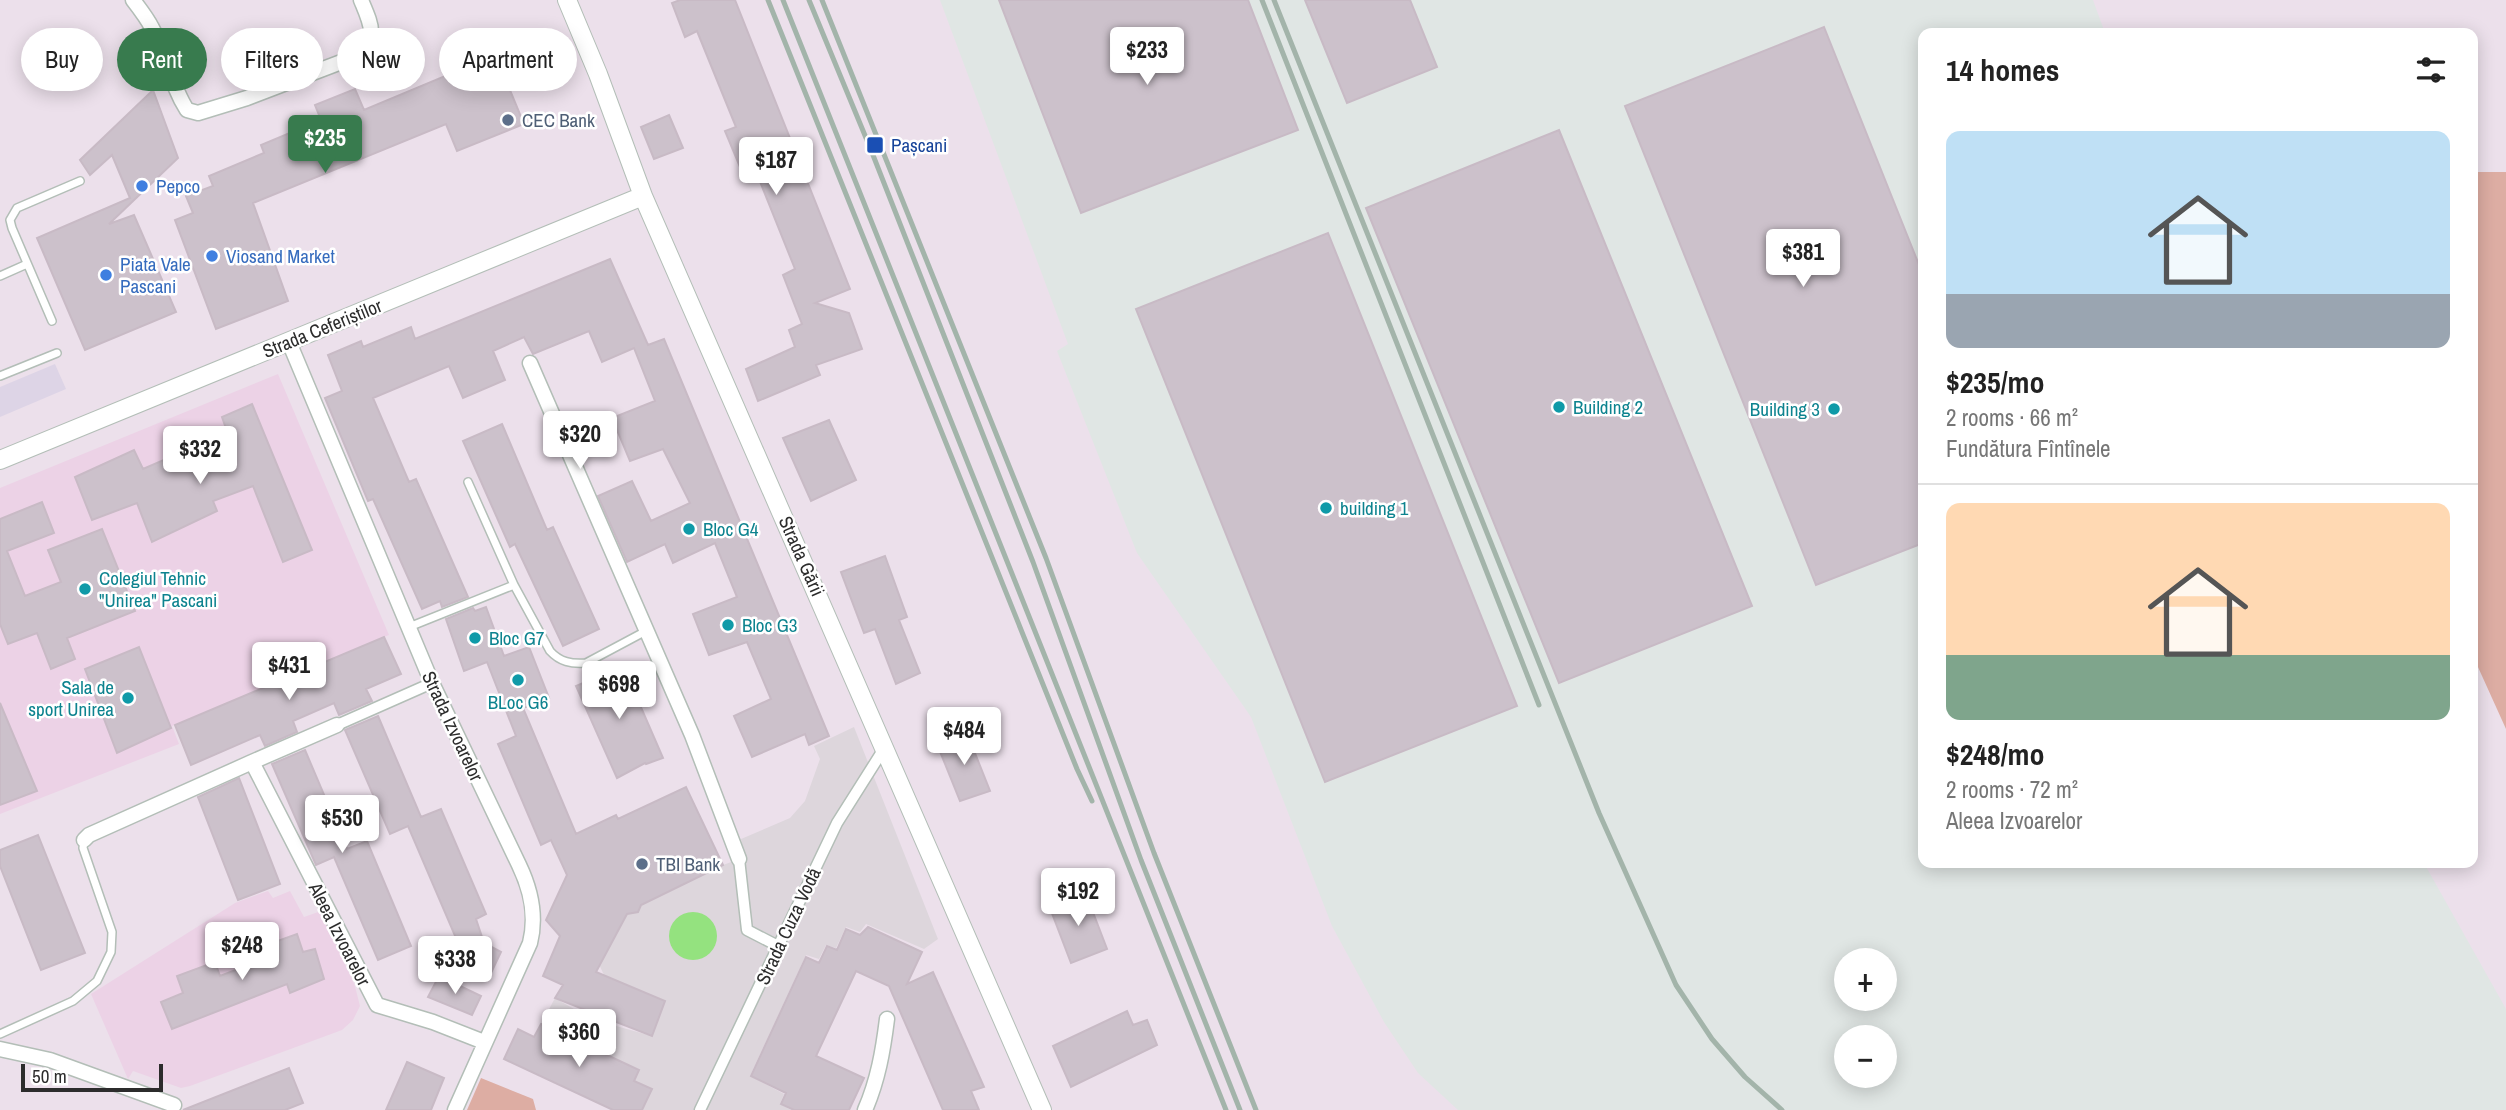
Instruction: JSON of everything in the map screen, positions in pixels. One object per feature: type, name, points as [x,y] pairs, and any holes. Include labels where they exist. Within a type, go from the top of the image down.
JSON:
[{"type":"street","points":[[134,0],[153,29],[173,86],[187,110],[198,113],[247,98],[357,56],[369,46],[371,40],[370,24],[360,0]]},
{"type":"street","name":"Strada Gării","points":[[567,0],[643,196],[1042,1110]]},
{"type":"street","name":"Strada Ceferiștilor","points":[[0,460],[643,196]]},
{"type":"street","name":"Strada Izvoarelor","points":[[289,342],[432,683],[520,865],[531,896],[533,930],[530,943],[454,1110]]},
{"type":"street","points":[[530,363],[692,735],[739,859],[747,930],[778,946]]},
{"type":"street","points":[[84,840],[89,835],[432,683]]},
{"type":"street","name":"Strada Cuza Vodă","points":[[701,1110],[837,823],[885,747]]},
{"type":"street","name":"Aleea Izvoarelor","points":[[252,762],[377,1005],[433,1022],[484,1042]]},
{"type":"street","points":[[865,1110],[875,1087],[883,1054],[887,1019]]},
{"type":"street","points":[[0,1049],[50,1060],[174,1105]]},
{"type":"lane","points":[[52,321],[10,220],[17,208],[80,181]]},
{"type":"lane","points":[[0,276],[27,264]]},
{"type":"lane","points":[[0,376],[57,353]]},
{"type":"lane","points":[[468,482],[514,585],[550,651],[558,659],[576,664],[586,663],[646,631]]},
{"type":"lane","points":[[409,627],[514,585]]},
{"type":"lane","points":[[0,1034],[73,1001],[97,981],[111,952],[112,932],[83,848],[84,840]]},
{"type":"shaded area","points":[[940,0],[2093,0],[2103,28],[1918,28],[1918,868],[2427,868],[2506,1009],[2506,1110],[1458,1110],[1418,1073],[1384,1022],[1332,926],[1251,717],[1137,553],[1057,351],[1068,344]]},
{"type":"shaded area","points":[[2478,172],[2506,172],[2506,729],[2478,667]]},
{"type":"shaded area","points":[[55,364],[66,389],[0,417],[0,387]]},
{"type":"shaded area","points":[[278,374],[389,635],[172,726],[179,744],[0,814],[0,488]]},
{"type":"shaded area","points":[[854,727],[938,939],[924,949],[866,924],[860,932],[846,927],[836,948],[826,945],[819,959],[806,955],[750,1076],[784,1094],[780,1104],[791,1110],[642,1110],[652,1089],[634,1081],[638,1069],[541,1024],[555,998],[591,1019],[652,1036],[665,1001],[604,975],[596,958],[627,914],[637,912],[641,905],[745,857],[741,839],[790,818],[805,801],[820,759],[814,746]]},
{"type":"shaded area","points":[[268,891],[273,898],[290,891],[304,917],[321,911],[355,986],[360,1006],[353,1020],[342,1030],[190,1086],[181,1088],[133,1071],[128,1079],[91,994],[235,903]]},
{"type":"shaded area","points":[[693,912],[710,919],[717,936],[710,953],[693,960],[676,953],[669,936],[676,919]]},
{"type":"shaded area","points":[[481,1078],[533,1099],[536,1110],[467,1110]]},
{"type":"building","points":[[680,0],[735,0],[850,289],[815,303],[849,313],[862,349],[816,365],[820,375],[758,401],[746,369],[795,347],[789,330],[802,324],[783,275],[795,269],[757,174],[745,179],[725,131],[736,127],[697,31],[685,37],[672,3]]},
{"type":"building","points":[[999,0],[1248,0],[1298,130],[1081,213]]},
{"type":"building","points":[[1305,0],[1410,0],[1437,67],[1347,103]]},
{"type":"building","name":"Building 3","points":[[1824,27],[1918,262],[1918,545],[1816,585],[1625,106]]},
{"type":"building","points":[[439,79],[439,91],[510,91],[524,124],[457,151],[446,124],[253,203],[288,301],[216,329],[175,220],[193,213],[186,196],[213,186],[209,176],[264,153],[261,145],[321,120],[315,105],[356,91],[364,110],[410,91],[425,91],[425,85]]},
{"type":"building","name":"Piata Vale Pascani","points":[[153,91],[178,158],[109,224],[134,215],[176,312],[85,350],[37,238],[130,198],[112,155],[90,175],[80,160]]},
{"type":"building","points":[[669,115],[683,148],[654,159],[641,127]]},
{"type":"building","name":"Building 2","points":[[1559,130],[1752,606],[1559,683],[1366,208]]},
{"type":"building","name":"building 1","points":[[1328,233],[1517,706],[1325,782],[1136,309]]},
{"type":"building","points":[[610,259],[648,345],[664,339],[829,736],[809,745],[805,734],[752,757],[734,716],[771,699],[747,642],[709,655],[693,614],[737,597],[715,543],[673,563],[665,544],[627,562],[598,496],[632,481],[651,521],[690,503],[663,449],[630,461],[612,418],[655,401],[634,348],[602,362],[589,331],[533,354],[524,337],[493,351],[505,380],[463,398],[449,366],[373,398],[409,482],[416,479],[468,597],[442,607],[440,601],[422,609],[373,499],[368,501],[325,398],[342,391],[328,355],[361,341],[363,347],[411,327],[415,339]]},
{"type":"building","points":[[252,404],[312,550],[283,562],[253,486],[213,501],[217,511],[152,542],[137,503],[92,520],[75,477],[134,450],[143,469],[180,453],[183,460],[230,440],[222,417]]},
{"type":"building","points":[[829,420],[856,480],[811,501],[783,438]]},
{"type":"building","points":[[502,424],[547,530],[553,527],[599,629],[563,646],[515,544],[510,547],[463,441]]},
{"type":"building","name":"Colegiul Tehnic \"Unirea\" Pascani","points":[[42,502],[54,533],[7,551],[25,596],[61,582],[48,550],[102,529],[135,611],[67,638],[75,659],[51,669],[37,633],[8,644],[0,624],[0,519]]},
{"type":"building","points":[[885,556],[907,617],[899,620],[920,673],[896,684],[875,629],[864,633],[841,572]]},
{"type":"building","points":[[486,607],[504,656],[529,647],[549,698],[523,708],[576,834],[616,815],[618,819],[686,787],[723,865],[641,905],[638,912],[627,914],[596,972],[665,1001],[652,1036],[555,998],[563,985],[543,976],[560,936],[546,920],[567,875],[551,840],[541,845],[498,744],[516,736],[487,662],[464,671],[446,619],[473,608],[475,611]]},
{"type":"building","points":[[384,637],[401,674],[366,689],[372,701],[339,715],[334,703],[293,721],[297,732],[265,746],[260,735],[191,765],[175,725]]},
{"type":"building","name":"Sala de sport Unirea","points":[[139,647],[171,728],[117,753],[85,669]]},
{"type":"building","points":[[623,666],[663,758],[645,763],[617,778],[576,686]]},
{"type":"building","points":[[0,703],[37,791],[0,805]]},
{"type":"building","points":[[378,716],[421,817],[441,809],[486,914],[476,919],[484,943],[501,952],[491,973],[448,956],[456,938],[408,826],[390,834],[345,730]]},
{"type":"building","points":[[967,733],[990,791],[960,801],[937,744]]},
{"type":"building","points":[[305,750],[347,849],[367,841],[411,946],[378,960],[334,857],[316,865],[272,764]]},
{"type":"building","points":[[239,778],[280,884],[238,900],[198,797]]},
{"type":"building","points":[[38,835],[85,953],[41,970],[0,866],[0,850]]},
{"type":"building","points":[[1086,894],[1107,949],[1071,963],[1050,908]]},
{"type":"building","points":[[868,927],[922,952],[907,984],[933,972],[984,1087],[971,1091],[979,1110],[943,1110],[889,986],[856,971],[816,1056],[864,1078],[849,1110],[794,1110],[781,1104],[786,1093],[751,1076],[806,957],[819,963],[827,946],[837,950],[846,929],[860,935]]},
{"type":"building","points":[[297,934],[303,952],[315,949],[324,979],[290,993],[287,984],[172,1029],[161,1002],[183,993],[177,976],[215,962],[220,976],[273,956],[269,944]]},
{"type":"building","points":[[439,976],[481,996],[472,1015],[428,997]]},
{"type":"building","points":[[1127,1011],[1133,1025],[1147,1020],[1157,1045],[1071,1087],[1053,1046]]},
{"type":"building","points":[[541,1024],[639,1070],[634,1081],[652,1089],[642,1110],[613,1110],[504,1059],[518,1029],[534,1037]]},
{"type":"building","points":[[407,1062],[444,1078],[431,1110],[386,1110]]},
{"type":"building","points":[[289,1068],[303,1103],[285,1110],[183,1110]]},
{"type":"railway","points":[[768,0],[1092,801]]},
{"type":"railway","points":[[783,0],[1226,1110]]},
{"type":"railway","points":[[809,0],[1033,562],[1141,860],[1240,1110]]},
{"type":"railway","points":[[822,0],[1046,558],[1154,853],[1256,1110]]},
{"type":"railway","points":[[1262,0],[1539,705]]},
{"type":"railway","points":[[1274,0],[1599,813],[1676,985],[1712,1039],[1745,1077],[1782,1110]]},
{"type":"place","name":"CEC Bank","points":[[508,120]]},
{"type":"place","name":"Pașcani","points":[[875,145]]},
{"type":"place","name":"Pepco","points":[[142,186]]},
{"type":"place","name":"Viosand Market","points":[[212,256]]},
{"type":"place","name":"Piata Vale Pascani","points":[[106,275]]},
{"type":"place","name":"Building 2","points":[[1559,407]]},
{"type":"place","name":"Building 3","points":[[1834,409]]},
{"type":"place","name":"building 1","points":[[1326,508]]},
{"type":"place","name":"Bloc G4","points":[[689,529]]},
{"type":"place","name":"Colegiul Tehnic \"Unirea\" Pascani","points":[[85,589]]},
{"type":"place","name":"Bloc G3","points":[[728,625]]},
{"type":"place","name":"Bloc G7","points":[[475,638]]},
{"type":"place","name":"BLoc G6","points":[[518,680]]},
{"type":"place","name":"Sala de sport Unirea","points":[[128,698]]},
{"type":"place","name":"TBI Bank","points":[[642,864]]}]
